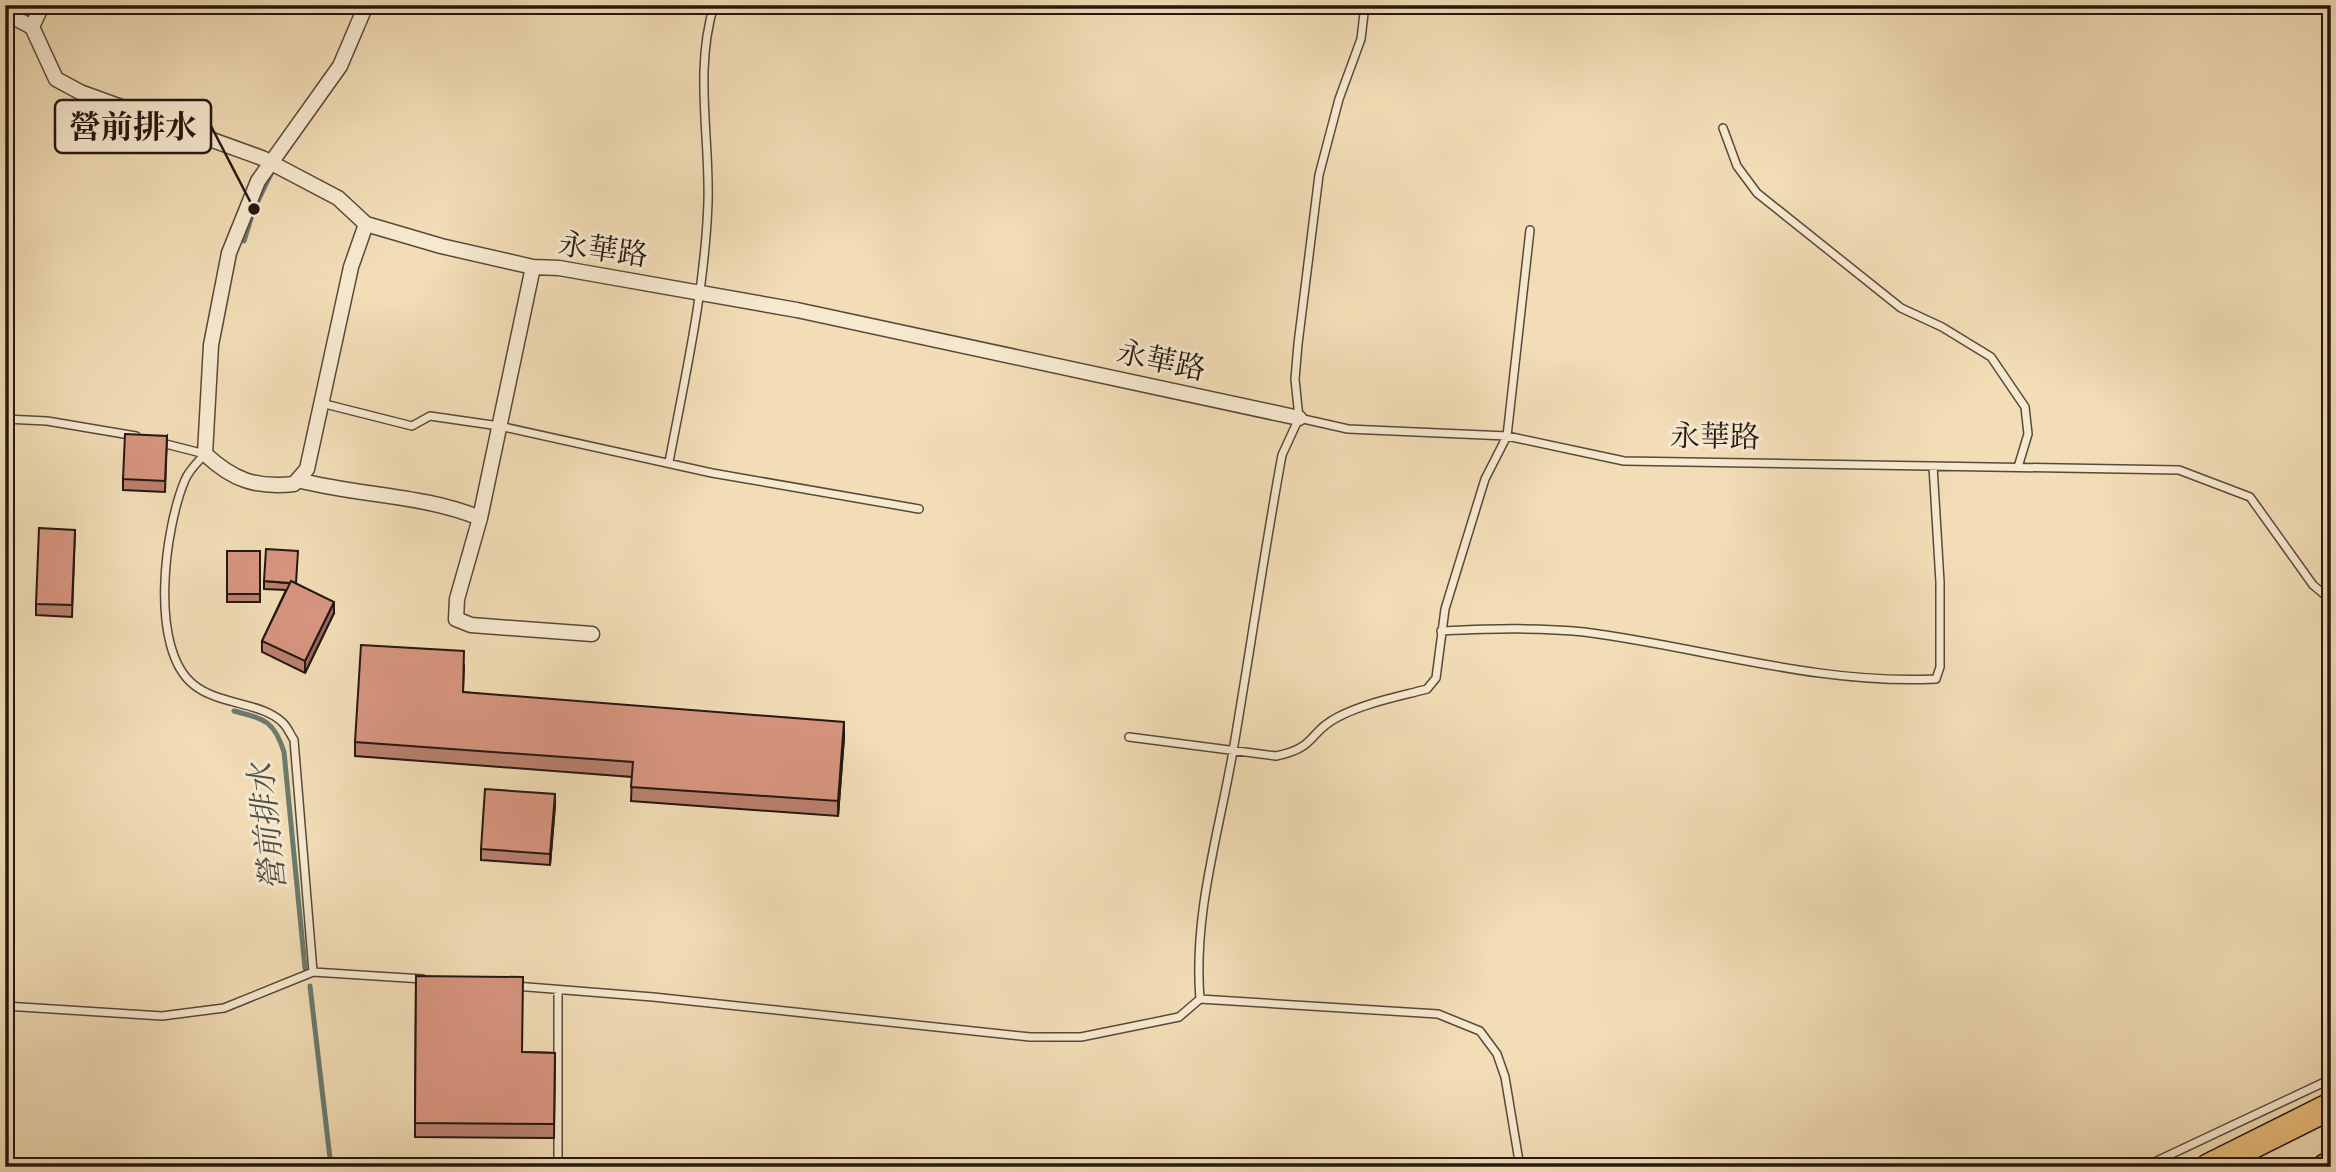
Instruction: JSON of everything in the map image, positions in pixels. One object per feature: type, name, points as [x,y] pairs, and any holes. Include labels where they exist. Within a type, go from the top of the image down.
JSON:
[{"type":"highway","points":[[2209,1167],[2331,1106]]},
{"type":"street","points":[[5,13],[32,27],[42,5]]},
{"type":"street","points":[[366,5],[340,66],[269,162],[246,208],[229,253],[211,345],[211,381],[204,422],[205,454],[227,475],[269,486],[294,484],[307,469],[351,267],[366,224]]},
{"type":"street","name":"永華路","points":[[32,27],[56,79],[80,92],[269,162],[338,198],[366,224],[441,246],[533,267],[559,268],[797,310],[1299,418]]},
{"type":"street","points":[[533,267],[480,517],[457,599],[456,619],[471,625],[592,634]]},
{"type":"street","points":[[298,480],[324,487],[448,505],[480,517]]},
{"type":"lane","points":[[669,462],[700,293],[708,202],[702,77],[714,5]]},
{"type":"lane","points":[[1200,999],[1197,961],[1201,920],[1233,752],[1282,455],[1299,418],[1295,379],[1312,215],[1339,99],[1361,39],[1365,5]]},
{"type":"lane","points":[[1723,128],[1737,166],[1757,193],[1901,308],[1942,327],[1991,357],[2025,407],[2028,434],[2018,467]]},
{"type":"lane","points":[[1129,737],[1276,756],[1298,752],[1312,741],[1323,726],[1340,716],[1427,689],[1436,678],[1444,609],[1485,479],[1507,436],[1530,230]]},
{"type":"lane","points":[[320,403],[412,426],[430,416],[499,426],[669,462],[919,509]]},
{"type":"lane","name":"永華路","points":[[1299,418],[1348,429],[1507,436],[1623,461],[2179,470],[2250,497],[2313,585],[2331,600]]},
{"type":"lane","points":[[5,419],[47,421],[125,433],[205,454],[186,477],[175,514],[164,600],[168,635],[178,667],[192,684],[216,699],[258,710],[282,721],[294,740],[313,972]]},
{"type":"lane","points":[[1441,631],[1513,628],[1584,632],[1748,663],[1854,678],[1936,679],[1940,667],[1940,582],[1933,466]]},
{"type":"lane","points":[[5,1006],[162,1016],[224,1008],[278,983],[313,972],[436,980]]},
{"type":"lane","points":[[504,985],[1030,1037],[1081,1037],[1179,1017],[1200,999],[1438,1014],[1480,1031],[1497,1054],[1505,1077],[1520,1167]]},
{"type":"lane","points":[[558,990],[558,1167]]},
{"type":"lane","points":[[2144,1167],[2331,1079]]},
{"type":"building","points":[[125,434],[167,436],[165,481],[123,479]]},
{"type":"building","points":[[39,528],[75,530],[72,605],[36,604]]},
{"type":"building","points":[[266,549],[298,551],[296,583],[264,581]]},
{"type":"building","points":[[227,551],[260,551],[260,594],[227,594]]},
{"type":"building","points":[[291,581],[334,602],[305,661],[262,641]]},
{"type":"building","points":[[361,645],[464,651],[463,692],[844,722],[838,801],[631,787],[633,762],[355,742]]},
{"type":"building","points":[[485,789],[555,794],[550,854],[481,849]]},
{"type":"building","points":[[416,976],[523,977],[522,1052],[555,1053],[554,1124],[415,1123]]},
{"type":"waterway","name":"營前排水","points":[[244,241],[254,209],[271,174]]},
{"type":"waterway","name":"營前排水","points":[[234,711],[266,722],[276,733],[284,752],[305,968]]},
{"type":"waterway","name":"營前排水","points":[[310,986],[331,1167]]},
{"type":"place","name":"營前排水","points":[[254,209]]}]
